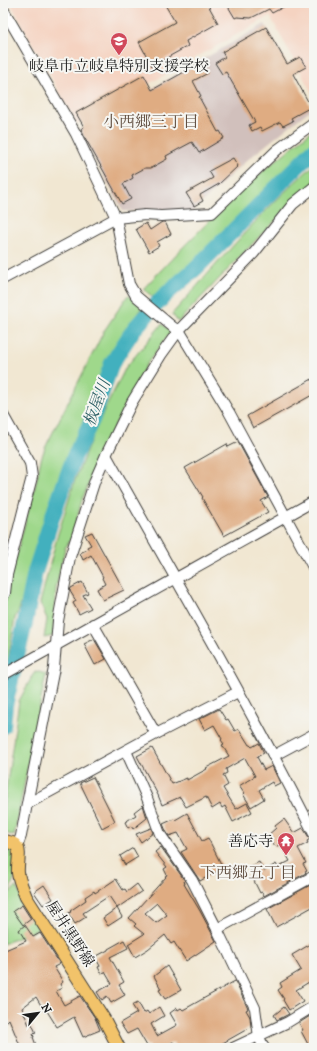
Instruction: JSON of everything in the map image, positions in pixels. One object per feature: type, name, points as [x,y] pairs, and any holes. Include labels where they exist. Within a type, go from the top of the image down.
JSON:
[{"type":"main road","name":"屋井黒野線","points":[[11,843],[19,852],[18,874],[26,897],[97,1006],[119,1048]]},
{"type":"street","points":[[3,10],[76,134],[116,218],[129,284],[136,296],[176,329],[229,412],[314,569]]},
{"type":"street","points":[[3,280],[116,218],[145,215],[161,216],[212,213],[277,150],[314,123]]},
{"type":"street","points":[[11,843],[21,836],[54,668],[54,647],[70,556],[95,480],[106,455],[132,402],[176,329],[254,253],[293,204],[314,187]]},
{"type":"street","points":[[3,416],[30,463],[32,477],[7,575],[5,593],[3,597]]},
{"type":"street","points":[[106,455],[238,692],[314,834]]},
{"type":"street","points":[[3,675],[314,501]]},
{"type":"street","points":[[93,624],[156,734]]},
{"type":"street","points":[[27,804],[156,734],[238,692]]},
{"type":"street","points":[[273,756],[314,734]]},
{"type":"street","points":[[126,751],[147,798],[160,834],[192,880],[256,1008],[259,1037],[264,1048]]},
{"type":"street","points":[[217,929],[314,876]]},
{"type":"street","points":[[233,1048],[288,1022],[314,1006]]},
{"type":"shaded area","name":"岐阜市立岐阜特別支援学校","points":[[10,3],[314,3],[314,97],[270,16],[77,124]]},
{"type":"shaded area","points":[[265,24],[311,109],[246,161],[192,212],[123,211],[79,130]]},
{"type":"green space","points":[[314,130],[314,148],[267,187],[219,239],[153,297],[143,289],[245,186]]},
{"type":"green space","points":[[314,165],[314,185],[301,195],[256,240],[178,322],[172,314],[258,218]]},
{"type":"green space","points":[[128,295],[142,307],[112,351],[98,380],[77,438],[60,478],[19,610],[15,618],[8,660],[3,662],[3,603],[36,483],[41,459],[45,448],[104,331]]},
{"type":"green space","points":[[162,324],[172,332],[146,365],[103,448],[82,500],[72,537],[65,548],[56,588],[53,636],[44,638],[47,619],[40,603],[57,537],[75,480],[95,429],[126,367]]},
{"type":"green space","points":[[35,671],[46,674],[14,836],[3,832],[3,811],[19,701]]},
{"type":"green space","points":[[10,845],[20,862],[9,893],[16,887],[39,929],[3,944],[3,874]]},
{"type":"building","points":[[164,3],[207,3],[218,23],[186,41],[188,46],[152,66],[139,42],[175,22]]},
{"type":"building","points":[[226,3],[291,3],[272,13],[269,9],[251,18],[235,18]]},
{"type":"building","points":[[266,27],[287,64],[300,57],[306,67],[293,74],[311,107],[291,118],[293,121],[283,126],[280,122],[262,131],[260,127],[252,131],[249,125],[255,122],[226,72],[222,74],[215,63],[225,57],[222,52]]},
{"type":"building","points":[[202,62],[208,73],[193,81],[201,96],[199,97],[218,132],[220,131],[224,138],[199,153],[192,142],[166,156],[167,159],[151,168],[145,168],[132,175],[133,178],[123,184],[131,199],[122,204],[84,136],[81,129],[84,127],[76,113],[144,75],[152,90]]},
{"type":"building","points":[[233,158],[238,166],[219,184],[200,195],[203,201],[194,206],[186,193],[213,178],[209,171]]},
{"type":"building","points":[[162,222],[165,222],[171,234],[157,242],[159,246],[149,252],[136,229],[146,223],[150,230]]},
{"type":"building","points":[[314,378],[314,394],[253,428],[247,416]]},
{"type":"building","points":[[238,442],[268,497],[261,501],[268,512],[224,536],[185,468],[227,444],[228,447]]},
{"type":"building","points":[[92,532],[124,590],[103,600],[97,589],[105,584],[102,578],[103,577],[91,555],[83,560],[80,553],[88,549],[87,547],[91,545],[85,535]]},
{"type":"building","points":[[82,582],[88,593],[83,595],[91,608],[79,614],[73,603],[76,601],[70,591],[71,588]]},
{"type":"building","points":[[94,639],[106,659],[95,665],[84,644]]},
{"type":"building","points":[[219,709],[226,720],[228,719],[235,731],[239,729],[249,745],[252,747],[259,743],[264,753],[257,757],[264,770],[272,766],[280,783],[274,786],[272,782],[259,790],[264,799],[251,807],[239,786],[255,776],[245,758],[226,769],[227,773],[223,775],[228,785],[223,788],[236,809],[247,803],[252,812],[233,822],[225,806],[222,808],[220,804],[212,809],[206,797],[186,807],[180,797],[162,805],[137,756],[152,748],[172,784],[187,778],[187,780],[207,769],[206,768],[229,756],[222,745],[224,744],[221,740],[222,739],[214,725],[205,730],[199,719]]},
{"type":"building","points":[[93,777],[115,821],[102,828],[80,783]]},
{"type":"building","points":[[143,805],[147,818],[133,829],[131,826],[128,828],[125,822],[136,815],[134,812]]},
{"type":"building","points":[[187,813],[202,841],[208,838],[223,868],[200,881],[181,852],[187,849],[178,833],[169,836],[163,824],[174,819],[175,820]]},
{"type":"building","points":[[284,819],[294,833],[303,828],[310,839],[307,841],[308,843],[298,848],[306,863],[303,864],[307,871],[305,872],[306,873],[264,896],[262,892],[260,893],[254,881],[256,880],[249,867],[259,862],[264,871],[276,864],[278,867],[290,861],[280,844],[276,847],[267,836],[276,828],[275,826]]},
{"type":"building","points":[[151,828],[153,833],[141,842],[136,834]]},
{"type":"building","points":[[161,847],[185,881],[184,884],[216,941],[186,961],[174,942],[171,944],[165,935],[148,949],[135,957],[128,944],[144,934],[134,926],[136,924],[129,918],[167,875],[164,869],[167,867],[155,852]],"holes":[[[157,903],[167,915],[156,923],[145,913]]]},
{"type":"building","points":[[133,848],[138,857],[125,865],[120,856]]},
{"type":"building","points":[[116,879],[123,890],[125,889],[127,892],[137,884],[142,891],[117,908],[109,896],[83,913],[86,917],[75,924],[68,913],[86,900],[85,897],[94,891],[95,893]]},
{"type":"building","points":[[312,884],[314,887],[314,906],[276,927],[267,909]]},
{"type":"building","points":[[44,885],[53,899],[43,905],[34,892]]},
{"type":"building","points":[[22,905],[31,919],[23,925],[13,911]]},
{"type":"building","points":[[117,908],[122,917],[108,926],[103,918]]},
{"type":"building","points":[[25,925],[33,937],[40,933],[60,964],[54,967],[63,982],[60,984],[62,988],[56,991],[64,1005],[80,996],[95,1018],[100,1030],[83,1037],[74,1017],[57,1027],[47,1011],[45,1012],[36,997],[22,1008],[29,1025],[32,1024],[36,1033],[33,1034],[33,1037],[37,1048],[21,1048],[9,1019],[3,1025],[3,951],[26,941],[19,930]]},
{"type":"building","points":[[72,927],[78,936],[72,939],[66,931]]},
{"type":"building","points":[[124,940],[128,948],[110,957],[124,982],[119,985],[125,995],[111,1003],[107,996],[102,1000],[97,992],[112,984],[105,972],[101,973],[98,967],[100,966],[95,957]]},
{"type":"building","points":[[314,942],[314,991],[309,982],[296,990],[303,1001],[289,1010],[278,990],[282,987],[280,983],[301,970],[292,955]]},
{"type":"building","points":[[167,966],[181,990],[165,999],[159,990],[161,989],[154,976]]},
{"type":"building","points":[[235,981],[248,1009],[246,1010],[250,1017],[251,1027],[214,1048],[177,1048],[173,1042],[162,1048],[150,1048],[149,1045],[147,1046],[137,1029],[127,1034],[120,1023],[137,1013],[132,1005],[138,1002],[144,1013],[147,1011],[149,1014],[159,1007],[164,1016],[151,1024],[157,1036],[177,1025],[170,1013],[177,1008],[178,1010],[181,1008],[183,1010]]},
{"type":"building","points":[[284,1007],[289,1014],[277,1020],[274,1015]]},
{"type":"building","points":[[310,1016],[314,1023],[314,1048],[310,1048],[301,1031],[303,1030],[299,1023]]},
{"type":"waterway","name":"板屋川","points":[[3,726],[5,705],[25,623],[35,572],[52,518],[74,457],[92,420],[112,363],[134,329],[164,296],[196,268],[314,150]]},
{"type":"place","name":"岐阜市立岐阜特別支援学校","points":[[119,56]]},
{"type":"place","name":"善応寺","points":[[286,856]]},
{"type":"district","name":"小西郷三丁目","points":[[151,122]]},
{"type":"district","name":"下西郷五丁目","points":[[248,873]]}]
